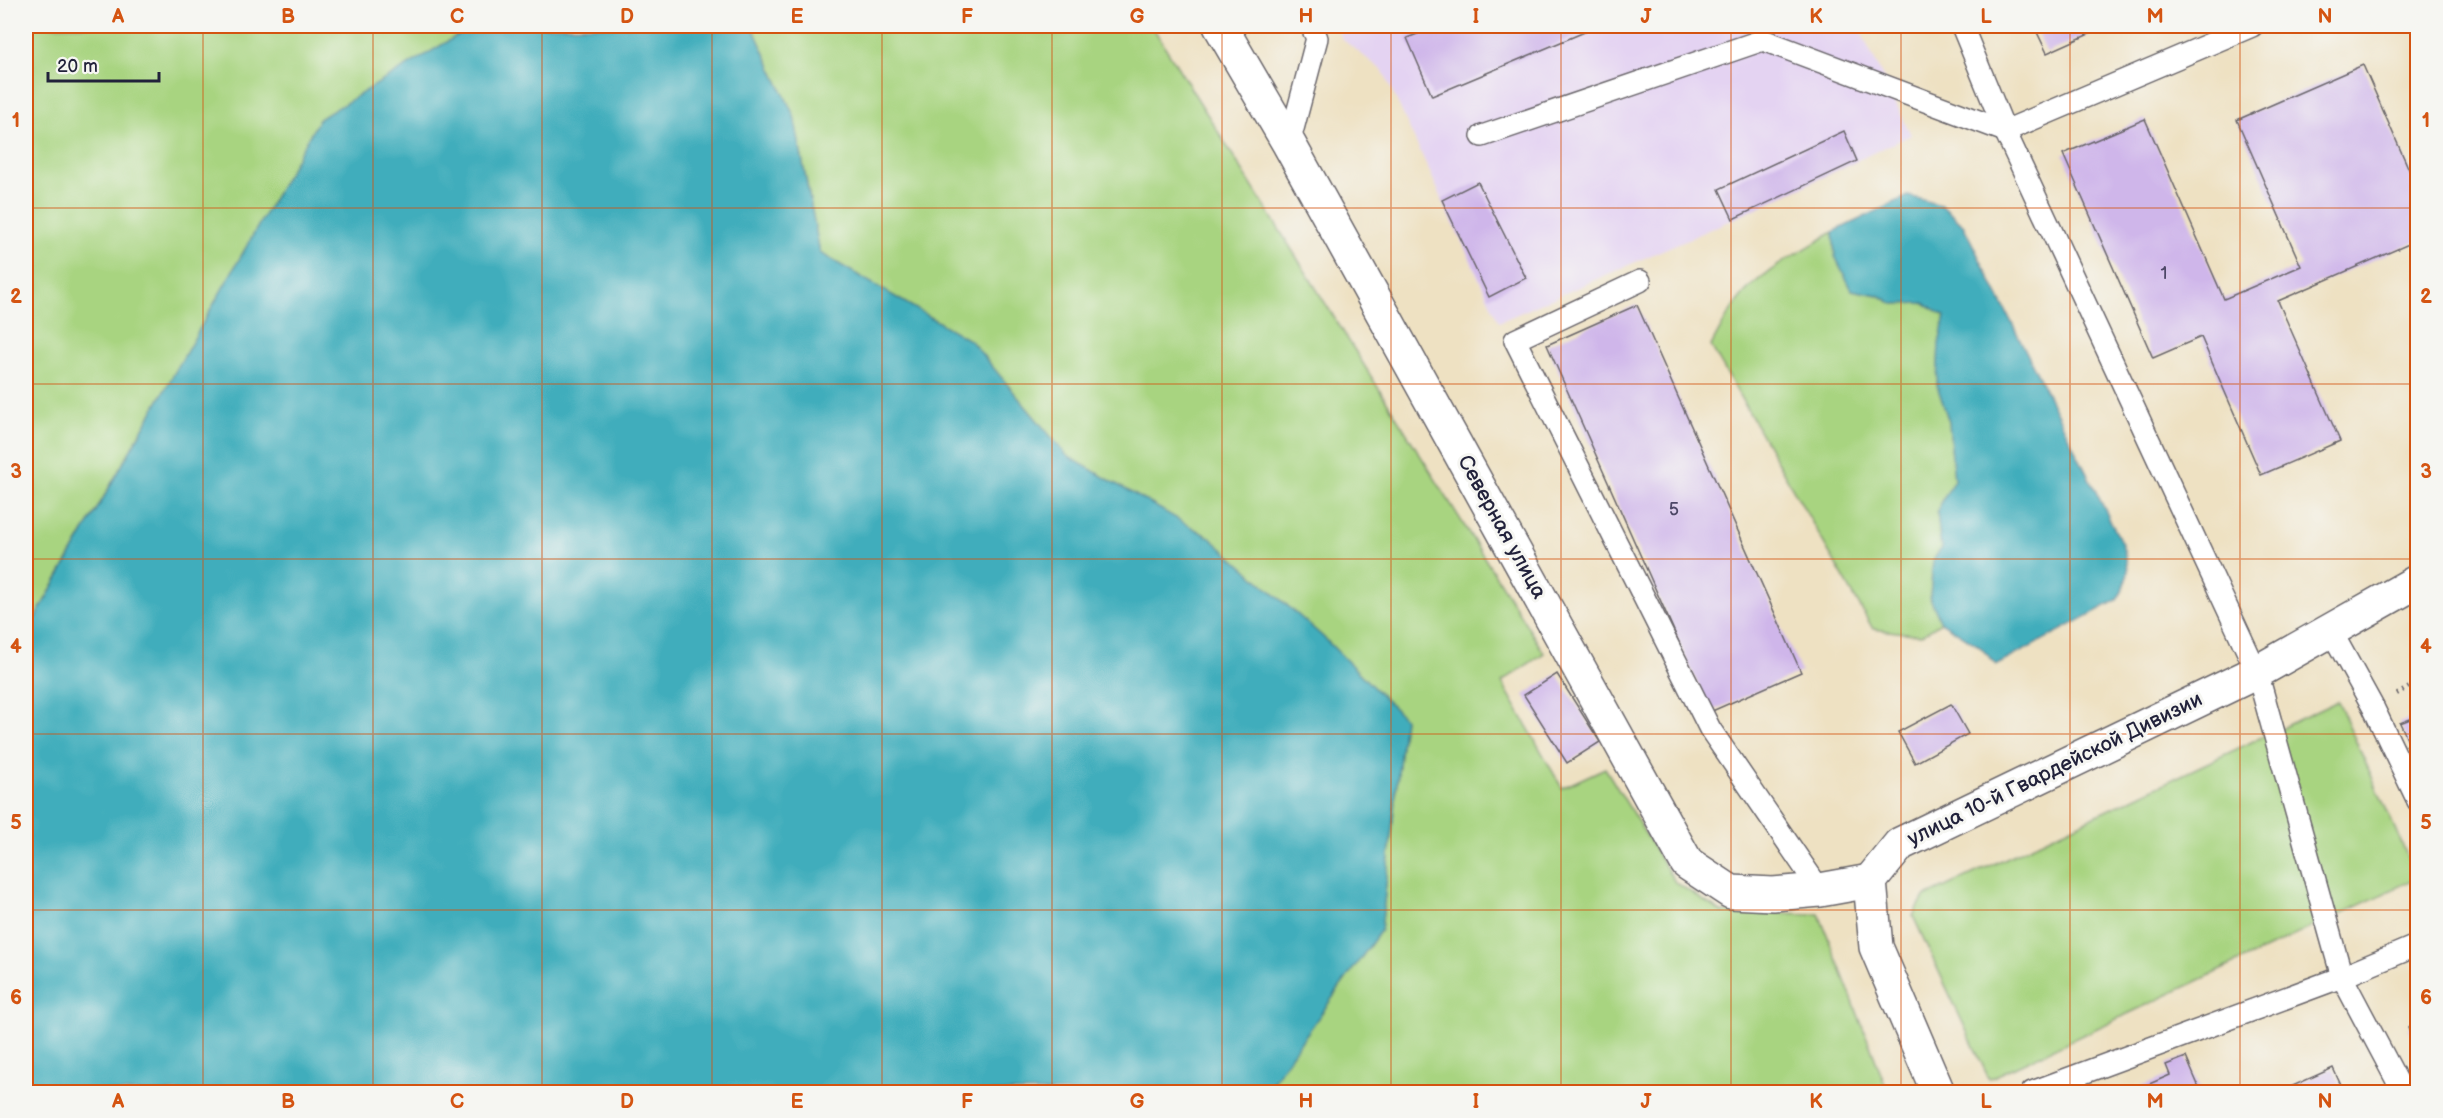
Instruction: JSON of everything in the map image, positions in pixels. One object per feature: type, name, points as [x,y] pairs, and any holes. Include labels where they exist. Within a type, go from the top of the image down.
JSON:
[{"type":"street","name":"Северная улица","points":[[1220,26],[1289,144],[1688,863],[1731,892],[1773,894],[1820,890],[1870,881]]},
{"type":"street","name":"улица 10-й Гвардейской Дивизии","points":[[1870,881],[1900,843],[2257,672],[2418,581]]},
{"type":"street","points":[[1870,881],[1876,947],[1938,1092]]},
{"type":"lane","points":[[1289,144],[1317,38],[1311,26]]},
{"type":"lane","points":[[1962,26],[2005,131],[2257,672],[2342,977],[2403,1092]]},
{"type":"lane","points":[[1482,136],[1759,33],[2005,131],[2252,26]]},
{"type":"lane","points":[[1640,281],[1515,340],[1710,729],[1820,890]]},
{"type":"lane","points":[[2330,630],[2373,707],[2418,801]]},
{"type":"lane","points":[[2032,1092],[2342,977],[2418,945]]},
{"type":"shaded area","points":[[1336,26],[1858,26],[1911,135],[1733,219],[1499,322],[1383,71],[1342,39]]},
{"type":"green space","points":[[26,26],[473,26],[319,120],[26,633]]},
{"type":"green space","points":[[752,26],[1152,26],[1544,653],[1502,682],[1562,788],[1605,768],[1675,882],[1721,912],[1819,914],[1888,1092],[1265,1092],[1381,930],[1404,718],[1322,636],[1209,537],[1067,456],[971,341],[820,253],[794,116]]},
{"type":"green space","points":[[1833,232],[1835,256],[1852,290],[1879,295],[1893,304],[1924,303],[1945,316],[1939,344],[1937,385],[1949,422],[1954,480],[1937,511],[1941,548],[1933,561],[1930,598],[1941,622],[1921,635],[1873,629],[1711,346],[1732,310],[1747,290],[1778,266]]},
{"type":"green space","points":[[2338,701],[2417,878],[1989,1079],[1913,916],[1924,897]]},
{"type":"water","points":[[473,26],[752,26],[794,116],[820,253],[971,341],[1067,456],[1209,537],[1322,636],[1404,718],[1381,930],[1265,1092],[26,1092],[26,634],[319,119]]},
{"type":"water","points":[[1908,196],[1941,205],[1963,225],[2122,544],[2127,560],[2127,579],[2117,600],[1997,665],[1979,646],[1941,622],[1930,598],[1933,561],[1941,548],[1937,511],[1954,480],[1949,422],[1937,385],[1939,344],[1945,316],[1924,303],[1893,304],[1879,295],[1852,290],[1835,256],[1833,232]]},
{"type":"building","points":[[1438,26],[1599,26],[1432,96],[1407,38]]},
{"type":"building","points":[[2034,26],[2107,26],[2047,53]]},
{"type":"building","points":[[2363,65],[2418,190],[2418,240],[2278,301],[2340,441],[2261,475],[2201,337],[2153,358],[2063,154],[2145,119],[2224,299],[2301,266],[2237,120]]},
{"type":"building","points":[[1844,131],[1857,161],[1733,219],[1719,189]]},
{"type":"building","points":[[1478,182],[1526,278],[1489,297],[1442,200]]},
{"type":"building","points":[[1637,305],[1801,672],[1710,712],[1547,345]]},
{"type":"building","points":[[1557,674],[1600,742],[1567,763],[1524,695]]},
{"type":"building","points":[[1951,704],[1968,734],[1915,763],[1898,732]]},
{"type":"building","points":[[2418,716],[2418,762],[2400,723]]},
{"type":"building","points":[[2417,1024],[2417,1051],[2408,1028]]},
{"type":"building","points":[[2186,1057],[2201,1092],[2131,1092],[2170,1075],[2166,1065]]},
{"type":"building","points":[[2333,1068],[2344,1092],[2279,1092]]}]
